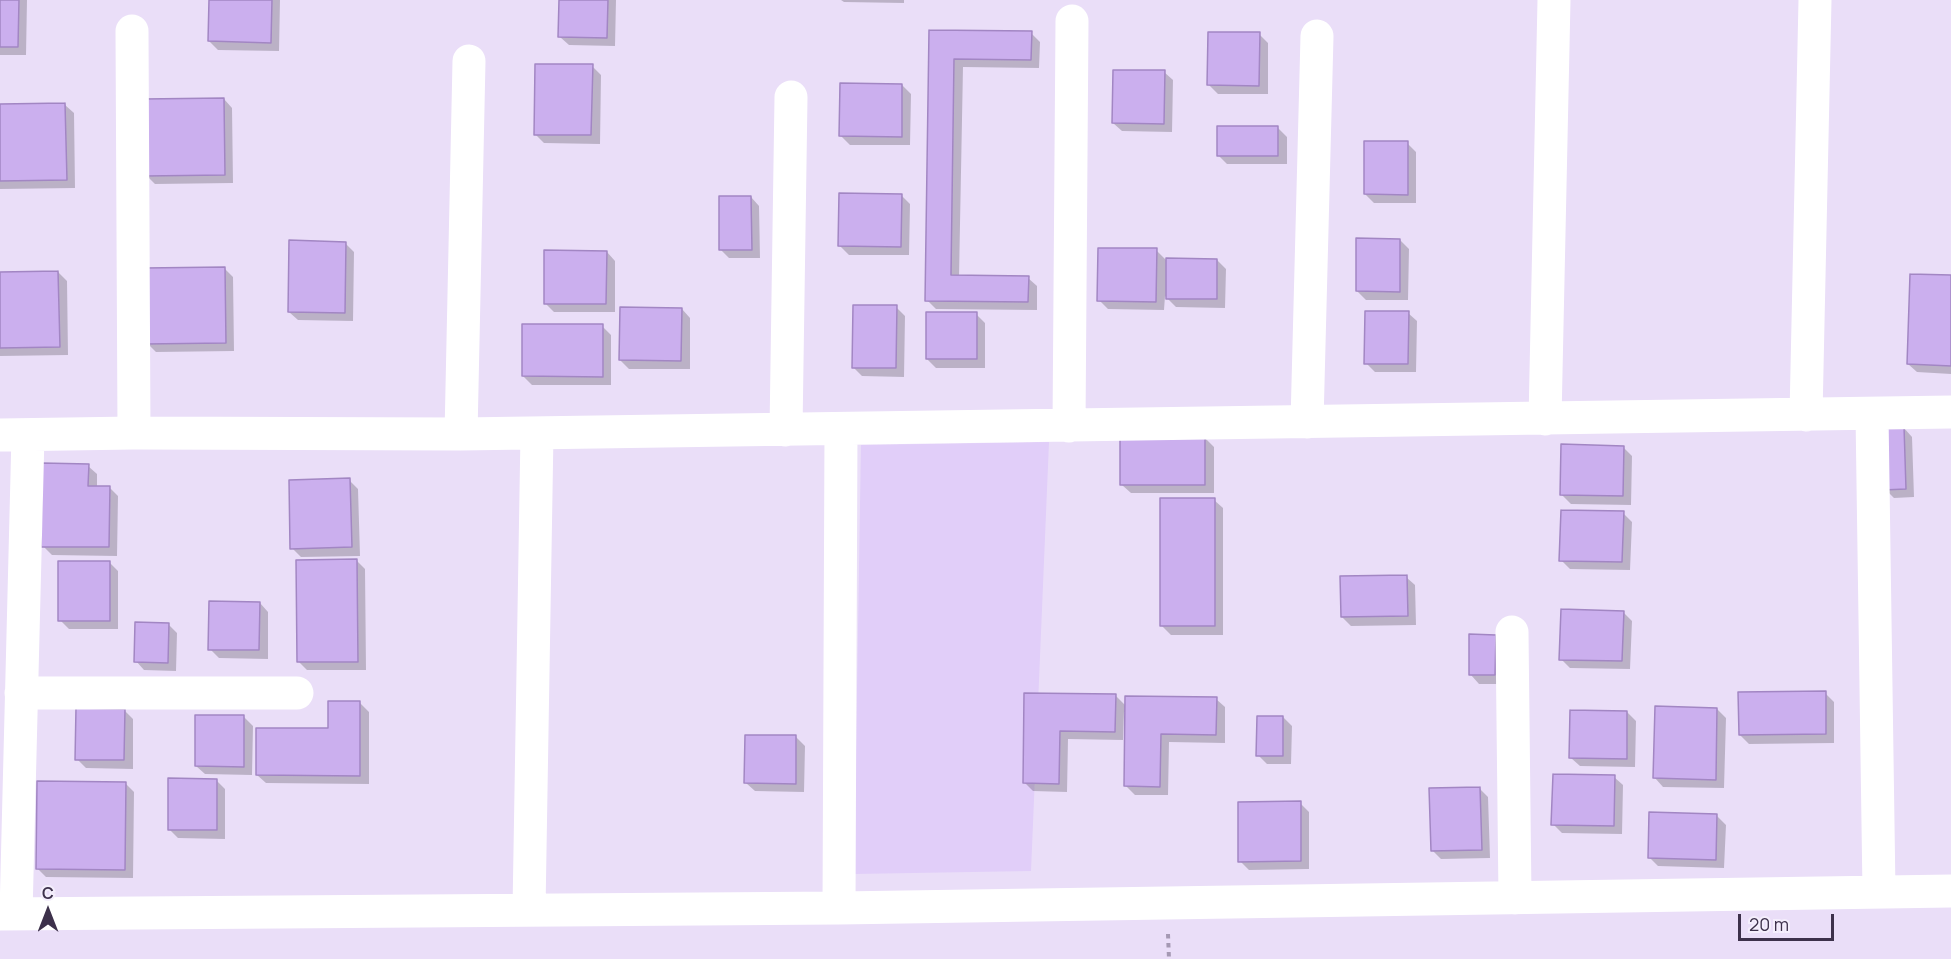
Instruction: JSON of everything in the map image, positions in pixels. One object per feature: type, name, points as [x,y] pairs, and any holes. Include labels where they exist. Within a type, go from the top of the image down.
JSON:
[{"type":"street","points":[[1545,419],[1554,0]]},
{"type":"street","points":[[1806,415],[1815,0]]},
{"type":"street","points":[[1069,426],[1072,21]]},
{"type":"street","points":[[132,31],[134,433]]},
{"type":"street","points":[[1307,422],[1317,36]]},
{"type":"street","points":[[460,434],[469,60]]},
{"type":"street","points":[[786,429],[791,97]]},
{"type":"street","points":[[1951,412],[460,434],[14,435],[21,693],[8,914],[839,908],[1951,891]]},
{"type":"street","points":[[1872,414],[1879,892]]},
{"type":"street","points":[[839,908],[841,429]]},
{"type":"street","points":[[529,910],[537,433]]},
{"type":"street","points":[[1512,632],[1515,898]]},
{"type":"street","points":[[21,693],[297,693]]},
{"type":"shaded area","points":[[1049,442],[1031,871],[854,874],[861,445]]},
{"type":"building","points":[[0,0],[19,0],[18,47],[0,47]]},
{"type":"building","points":[[209,0],[272,0],[271,43],[208,41]]},
{"type":"building","points":[[559,0],[608,0],[607,38],[558,37]]},
{"type":"building","points":[[929,30],[1032,31],[1031,60],[954,59],[951,275],[1029,276],[1028,302],[925,301]]},
{"type":"building","points":[[1208,32],[1260,32],[1259,86],[1207,85]]},
{"type":"building","points":[[535,64],[593,64],[591,135],[534,135]]},
{"type":"building","points":[[1113,70],[1165,70],[1164,124],[1112,123]]},
{"type":"building","points":[[840,83],[902,84],[902,137],[839,136]]},
{"type":"building","points":[[224,98],[225,175],[145,176],[143,99]]},
{"type":"building","points":[[65,103],[67,180],[0,181],[0,104]]},
{"type":"building","points":[[1217,126],[1278,126],[1278,156],[1217,156]]},
{"type":"building","points":[[1364,141],[1408,141],[1408,195],[1364,194]]},
{"type":"building","points":[[839,193],[902,194],[901,247],[838,246]]},
{"type":"building","points":[[719,196],[751,196],[752,250],[719,250]]},
{"type":"building","points":[[1356,238],[1400,239],[1400,292],[1356,291]]},
{"type":"building","points":[[289,240],[346,242],[345,313],[288,312]]},
{"type":"building","points":[[1098,248],[1157,248],[1156,302],[1097,301]]},
{"type":"building","points":[[544,250],[607,251],[606,304],[544,304]]},
{"type":"building","points":[[1166,258],[1217,259],[1217,299],[1166,299]]},
{"type":"building","points":[[225,267],[226,343],[145,344],[144,268]]},
{"type":"building","points":[[58,271],[60,347],[0,348],[0,272]]},
{"type":"building","points":[[1910,274],[1951,275],[1951,366],[1907,364]]},
{"type":"building","points":[[853,305],[897,305],[896,368],[852,368]]},
{"type":"building","points":[[620,307],[682,308],[681,361],[619,360]]},
{"type":"building","points":[[1365,311],[1409,311],[1408,364],[1364,364]]},
{"type":"building","points":[[926,312],[977,312],[977,359],[926,359]]},
{"type":"building","points":[[522,324],[603,324],[603,377],[522,376]]},
{"type":"building","points":[[1904,426],[1906,489],[1883,490],[1881,427]]},
{"type":"building","points":[[1120,436],[1205,436],[1205,485],[1120,485]]},
{"type":"building","points":[[1561,444],[1624,446],[1623,496],[1560,495]]},
{"type":"building","points":[[42,463],[89,464],[88,486],[110,486],[109,547],[41,547]]},
{"type":"building","points":[[350,478],[352,547],[290,549],[289,480]]},
{"type":"building","points":[[1160,498],[1215,498],[1215,626],[1160,626]]},
{"type":"building","points":[[1561,510],[1624,511],[1622,562],[1559,561]]},
{"type":"building","points":[[357,559],[358,662],[297,662],[296,560]]},
{"type":"building","points":[[58,561],[110,561],[110,621],[58,621]]},
{"type":"building","points":[[1407,575],[1408,616],[1341,617],[1340,576]]},
{"type":"building","points":[[209,601],[260,602],[259,650],[208,650]]},
{"type":"building","points":[[1561,609],[1624,611],[1622,661],[1559,660]]},
{"type":"building","points":[[135,622],[169,623],[168,663],[134,662]]},
{"type":"building","points":[[1469,634],[1496,635],[1495,675],[1469,675]]},
{"type":"building","points":[[1826,691],[1826,734],[1739,735],[1738,692]]},
{"type":"building","points":[[1024,693],[1116,694],[1115,732],[1060,731],[1059,784],[1023,783]]},
{"type":"building","points":[[1125,696],[1217,697],[1216,735],[1161,734],[1160,787],[1124,786]]},
{"type":"building","points":[[328,701],[360,701],[360,776],[256,775],[256,728],[328,728]]},
{"type":"building","points":[[1655,706],[1717,708],[1716,780],[1653,778]]},
{"type":"building","points":[[76,708],[125,709],[124,760],[75,760]]},
{"type":"building","points":[[1570,710],[1627,711],[1627,759],[1569,758]]},
{"type":"building","points":[[195,715],[244,715],[244,767],[195,766]]},
{"type":"building","points":[[1257,716],[1283,716],[1283,756],[1256,756]]},
{"type":"building","points":[[745,735],[796,735],[796,784],[744,783]]},
{"type":"building","points":[[1553,774],[1615,775],[1614,826],[1551,825]]},
{"type":"building","points":[[168,778],[217,779],[217,830],[168,830]]},
{"type":"building","points":[[37,781],[126,782],[125,870],[36,869]]},
{"type":"building","points":[[1480,787],[1482,850],[1431,851],[1429,788]]},
{"type":"building","points":[[1301,801],[1301,861],[1238,862],[1238,802]]},
{"type":"building","points":[[1649,812],[1717,814],[1716,860],[1648,858]]}]
